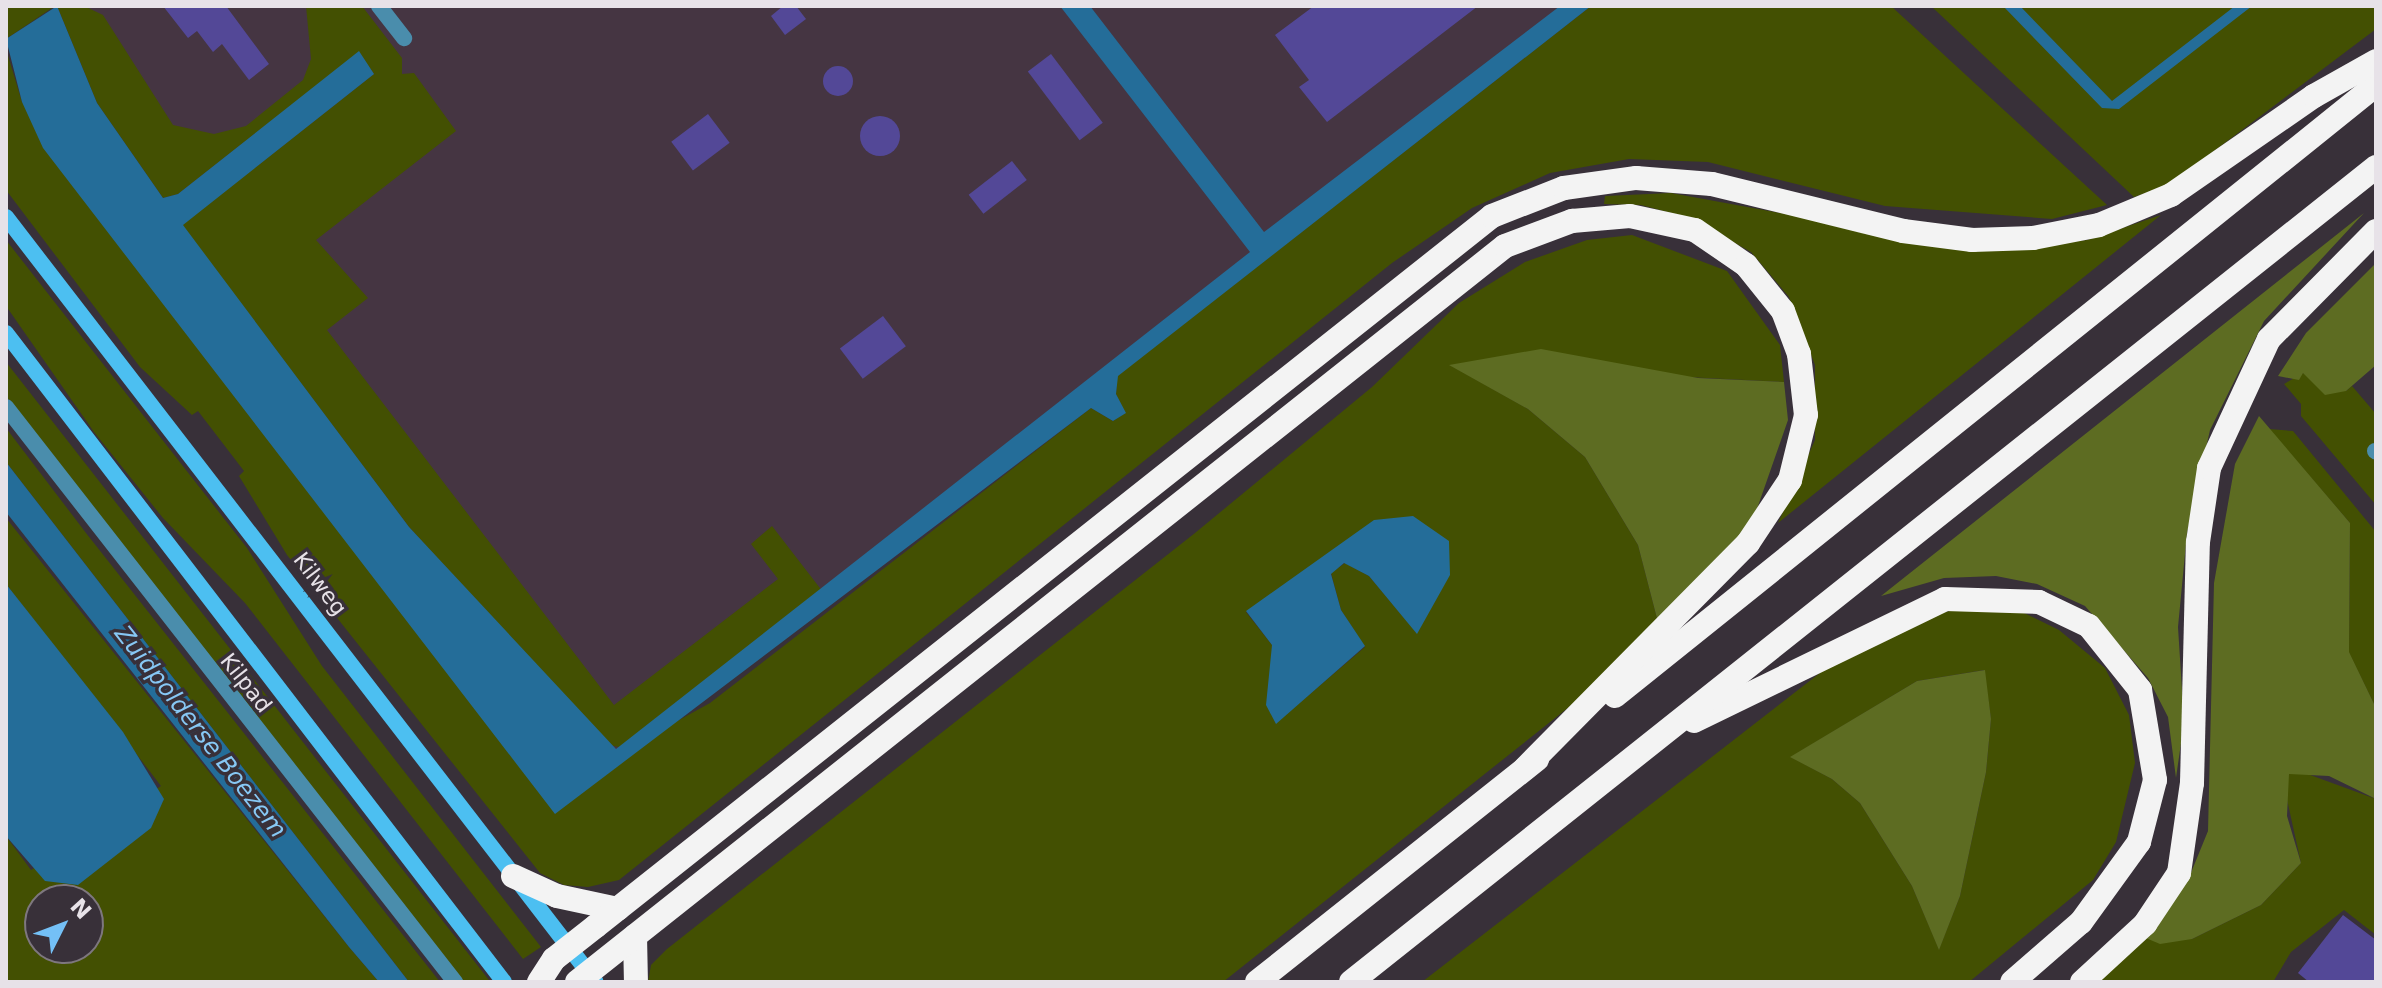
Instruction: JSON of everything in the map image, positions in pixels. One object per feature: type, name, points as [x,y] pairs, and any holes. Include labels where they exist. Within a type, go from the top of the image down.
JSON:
[{"type":"highway","points":[[539,982],[568,948],[1492,216],[1564,188],[1636,178],[1712,184],[1903,231],[1972,240],[2033,238],[2099,225],[2171,195],[2376,61]]},
{"type":"highway","points":[[1257,982],[2376,85]]},
{"type":"highway","points":[[1351,982],[2376,167]]},
{"type":"highway","points":[[587,979],[635,936],[1505,246],[1572,221],[1630,216],[1695,230],[1746,265],[1783,311],[1799,354],[1806,415],[1790,480],[1748,543],[1525,768]]},
{"type":"highway","points":[[2082,982],[2145,924],[2179,873],[2192,783],[2198,542],[2209,468],[2233,408],[2269,339],[2376,231]]},
{"type":"highway","points":[[1659,737],[1945,599],[2039,602],[2089,626],[2140,690],[2155,780],[2139,842],[2081,922],[2012,982]]},
{"type":"highway","points":[[513,876],[557,896],[618,909]]},
{"type":"highway","points":[[635,936],[636,982]]},
{"type":"main road","name":"Kilweg","points":[[6,217],[568,948],[587,979]]},
{"type":"main road","points":[[6,333],[504,982]]},
{"type":"street","points":[[379,6],[404,38]]},
{"type":"street","name":"Kilpad","points":[[6,407],[455,982]]},
{"type":"shaded area","points":[[55,6],[1579,6],[613,762],[432,567]]},
{"type":"green space","points":[[6,6],[55,6],[6,39]]},
{"type":"green space","points":[[57,6],[84,6],[103,15],[173,125],[214,134],[246,126],[303,80],[311,59],[306,6],[362,6],[402,58],[402,74],[414,73],[456,131],[316,240],[368,298],[327,330],[614,705],[778,579],[751,544],[772,526],[823,592],[624,748],[609,745],[409,527],[182,225],[374,74],[359,52],[178,194],[163,198],[97,103]]},
{"type":"green space","points":[[1591,6],[1891,6],[2107,205],[2052,219],[1885,206],[1708,162],[1629,159],[1550,173],[1472,208],[1392,263],[619,880],[588,887],[564,885],[540,873],[287,555],[239,476],[244,471],[198,411],[192,415],[140,367],[6,190],[6,49],[22,102],[543,795],[710,703],[1091,408],[1113,421],[1125,413],[1116,394],[1117,376]]},
{"type":"green space","points":[[1931,6],[2376,6],[2376,29],[2169,185],[2134,197]]},
{"type":"green space","points":[[1671,193],[1989,251],[2087,240],[2161,215],[1778,523],[1815,440],[1815,365],[1789,297],[1751,252],[1690,218],[1641,205],[1604,204],[1605,196]]},
{"type":"green space","points":[[2364,213],[2264,321],[2210,430],[2187,533],[2178,627],[2184,722],[2176,778],[2168,717],[2148,678],[2085,606],[2037,584],[1996,576],[1944,578],[1881,596]]},
{"type":"green space","points":[[1632,235],[1727,271],[1780,345],[1784,382],[1450,365],[1528,409],[1585,457],[1638,545],[1659,626],[1613,672],[1223,982],[648,982],[651,965],[667,949],[1195,533],[1372,387],[1459,303],[1525,262],[1587,240]],"holes":[[[1413,516],[1417,633],[1369,576],[1345,563],[1331,573],[1341,610],[1365,647],[1276,723],[1272,645],[1246,612]]]},
{"type":"green space","points":[[6,240],[247,548],[322,666],[541,947],[523,959],[245,603],[163,518],[94,432],[6,306]]},
{"type":"green space","points":[[2376,263],[2376,365],[2346,391],[2325,395],[2303,373],[2299,380],[2278,376],[2306,333]]},
{"type":"green space","points":[[1541,349],[1698,378],[1784,382],[1788,420],[1751,526],[1659,626],[1638,545],[1585,457],[1528,409],[1449,365]]},
{"type":"green space","points":[[6,362],[489,981],[464,982],[6,396]]},
{"type":"green space","points":[[2303,373],[2346,391],[2352,386],[2376,414],[2376,505],[2301,416],[2301,404],[2284,384]]},
{"type":"green space","points":[[2259,416],[2350,523],[2349,652],[2376,708],[2376,799],[2329,776],[2289,774],[2287,816],[2301,863],[2261,905],[2192,939],[2160,944],[2141,936],[2188,880],[2208,831],[2214,583],[2235,464]]},
{"type":"green space","points":[[6,428],[440,982],[409,982],[6,462]]},
{"type":"green space","points":[[2269,429],[2293,431],[2376,532],[2376,708],[2349,653],[2350,523]]},
{"type":"green space","points":[[6,518],[379,982],[6,982],[6,836],[31,870],[161,786],[6,584]]},
{"type":"green space","points":[[1962,608],[2018,610],[2059,630],[2105,668],[2129,715],[2135,763],[2116,842],[2093,880],[1969,982],[1422,982],[1847,652],[1905,622]],"holes":[[[1984,670],[1991,719],[1986,772],[1960,896],[1939,949],[1912,886],[1860,803],[1832,779],[1791,757],[1917,681]]]},
{"type":"green space","points":[[1985,670],[1991,719],[1986,772],[1960,896],[1939,950],[1912,886],[1860,803],[1832,779],[1790,757],[1917,681]]},
{"type":"green space","points":[[2302,772],[2376,799],[2376,935],[2344,910],[2291,952],[2273,982],[2083,982],[2141,936],[2192,939],[2261,905],[2301,863],[2284,786],[2289,774]]},
{"type":"water","points":[[57,6],[97,103],[163,198],[178,194],[359,51],[374,74],[183,225],[409,527],[616,749],[1250,252],[1060,6],[1090,6],[1264,232],[1560,6],[1591,6],[1118,376],[1116,394],[1126,413],[1113,421],[1091,408],[555,814],[43,148],[22,102],[6,39]]},
{"type":"water","points":[[2003,6],[2020,6],[2112,101],[2235,6],[2252,6],[2119,109],[2102,108]]},
{"type":"water","name":"Zuidpolderse Boezem","points":[[6,462],[409,982],[379,982],[6,512]]},
{"type":"water","points":[[1413,516],[1449,541],[1450,575],[1417,634],[1369,576],[1344,563],[1331,574],[1341,610],[1365,646],[1276,724],[1266,705],[1272,645],[1246,611],[1374,520]]},
{"type":"water","points":[[6,584],[123,732],[164,799],[151,828],[79,884],[45,881],[6,836]]},
{"type":"building","points":[[163,6],[226,6],[269,64],[249,80],[222,44],[213,52],[197,31],[188,38]]},
{"type":"building","points":[[783,6],[796,6],[806,19],[785,35],[771,16]]},
{"type":"building","points":[[1314,6],[1478,6],[1327,122],[1299,87],[1309,80],[1275,35]]},
{"type":"building","points":[[1051,54],[1103,123],[1080,140],[1028,71]]},
{"type":"building","points":[[838,66],[849,70],[853,81],[849,92],[838,96],[827,92],[823,81],[827,70]]},
{"type":"building","points":[[708,114],[730,143],[693,170],[671,142]]},
{"type":"building","points":[[880,116],[894,122],[900,136],[894,150],[880,156],[866,150],[860,136],[866,122]]},
{"type":"building","points":[[1012,161],[1027,180],[983,214],[969,195]]},
{"type":"building","points":[[883,316],[906,346],[863,379],[840,348]]},
{"type":"building","points":[[2343,915],[2376,940],[2376,982],[2309,982],[2298,973]]}]
